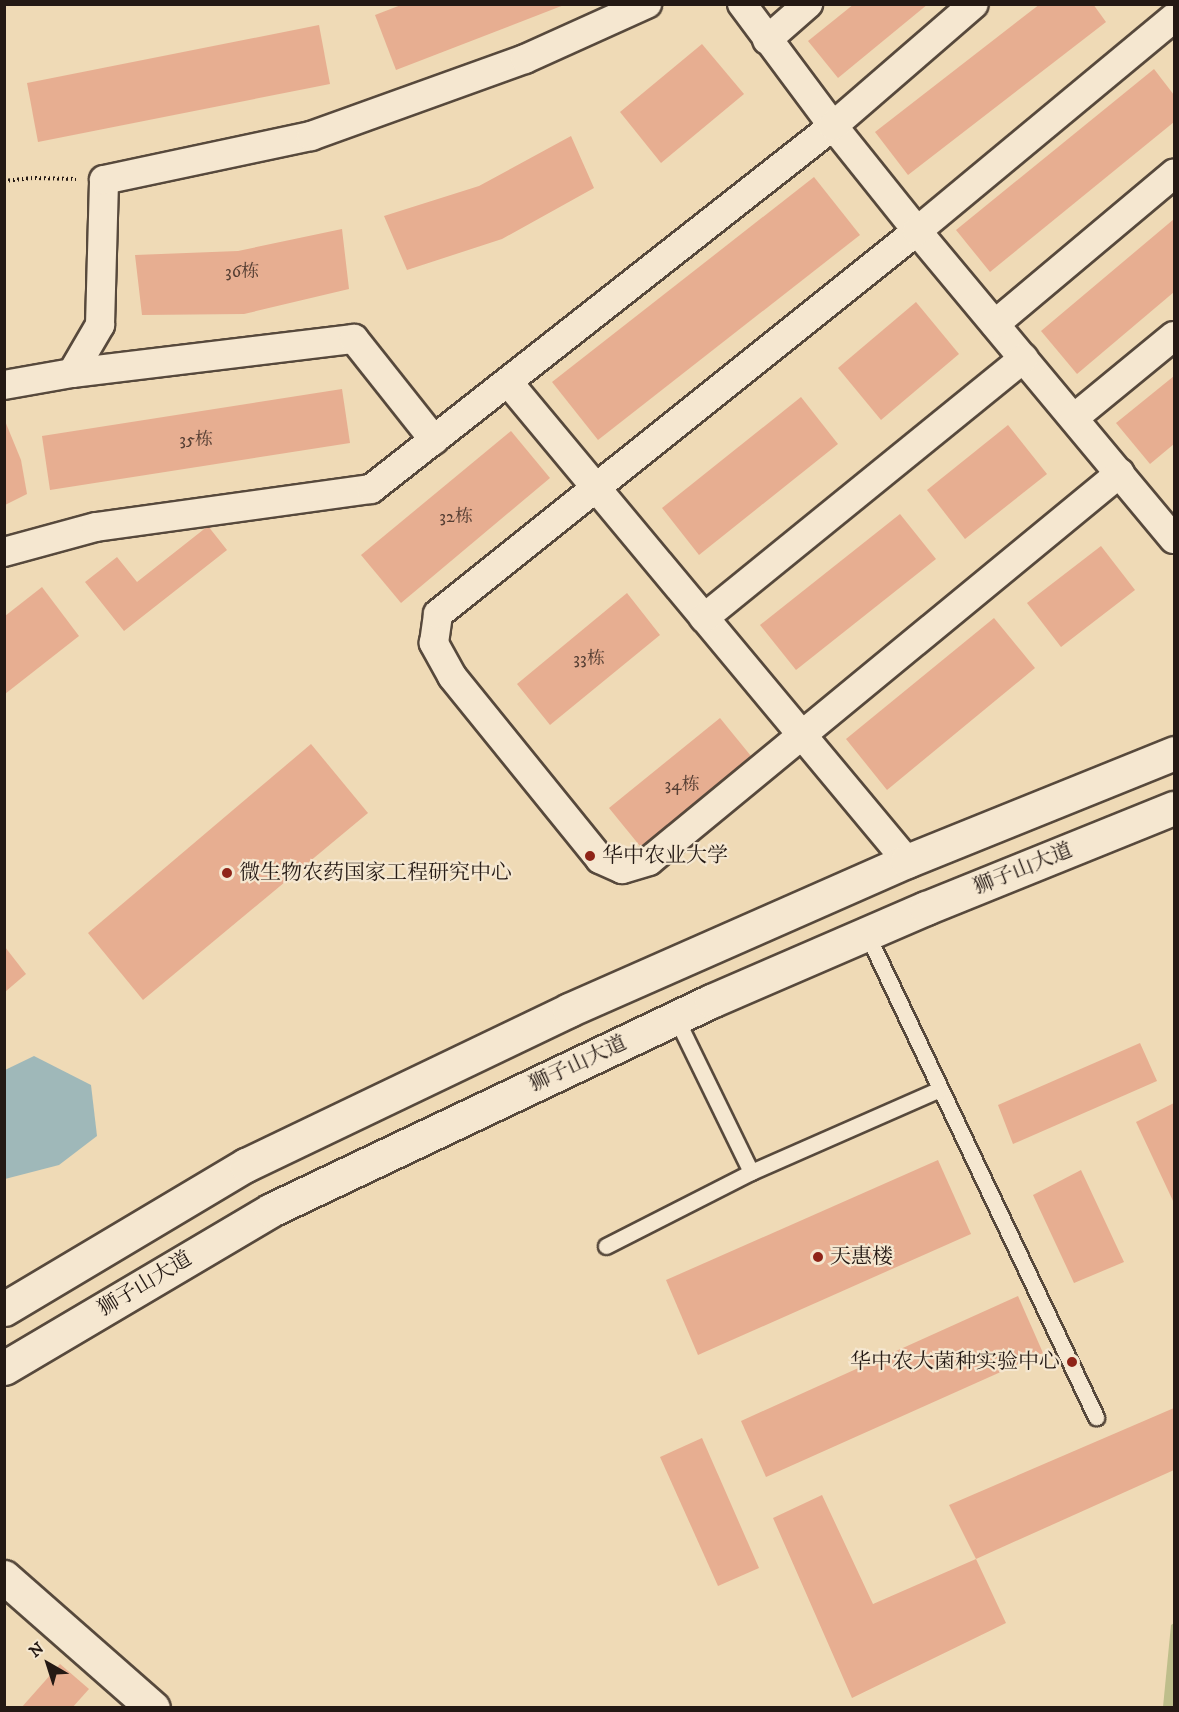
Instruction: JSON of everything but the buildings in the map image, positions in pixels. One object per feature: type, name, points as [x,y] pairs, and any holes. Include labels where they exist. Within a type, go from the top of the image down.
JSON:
[{"type":"street","points":[[72,373],[100,325],[104,180],[311,136],[513,63],[647,4]]},
{"type":"street","points":[[742,4],[833,126],[917,231],[1120,473],[1165,507],[1174,539]]},
{"type":"street","points":[[767,40],[808,4]]},
{"type":"street","points":[[4,552],[96,527],[371,489],[833,126],[974,4]]},
{"type":"street","points":[[1120,473],[649,861],[622,869],[600,859],[452,676],[434,644],[438,614],[917,231],[1174,18]]},
{"type":"street","points":[[996,324],[1174,174]]},
{"type":"street","points":[[1074,418],[1174,336]]},
{"type":"street","points":[[4,385],[72,373],[354,339],[434,440]]},
{"type":"street","points":[[704,618],[1024,358]]},
{"type":"street","points":[[508,381],[907,861]]},
{"type":"street","points":[[4,1309],[246,1165],[569,1010],[907,861],[1174,753]]},
{"type":"street","name":"狮子山大道","points":[[4,1368],[271,1210],[676,1018],[867,934],[1174,808]]},
{"type":"street","points":[[4,1577],[153,1707]]},
{"type":"lane","points":[[867,934],[1096,1417]]},
{"type":"lane","points":[[676,1018],[751,1172]]},
{"type":"lane","points":[[606,1246],[751,1172],[940,1089]]},
{"type":"path","points":[[4,181],[35,178],[104,180]]},
{"type":"green space","points":[[1174,1623],[1174,1707],[1163,1707],[1171,1625]]},
{"type":"water","points":[[34,1056],[91,1085],[97,1136],[59,1165],[5,1179],[5,1070]]},
{"type":"place","name":"华中农业大学","points":[[590,856]]},
{"type":"place","name":"微生物农药国家工程研究中心","points":[[227,873]]},
{"type":"place","name":"天惠楼","points":[[818,1257]]},
{"type":"place","name":"华中农大菌种实验中心","points":[[1072,1362]]}]
